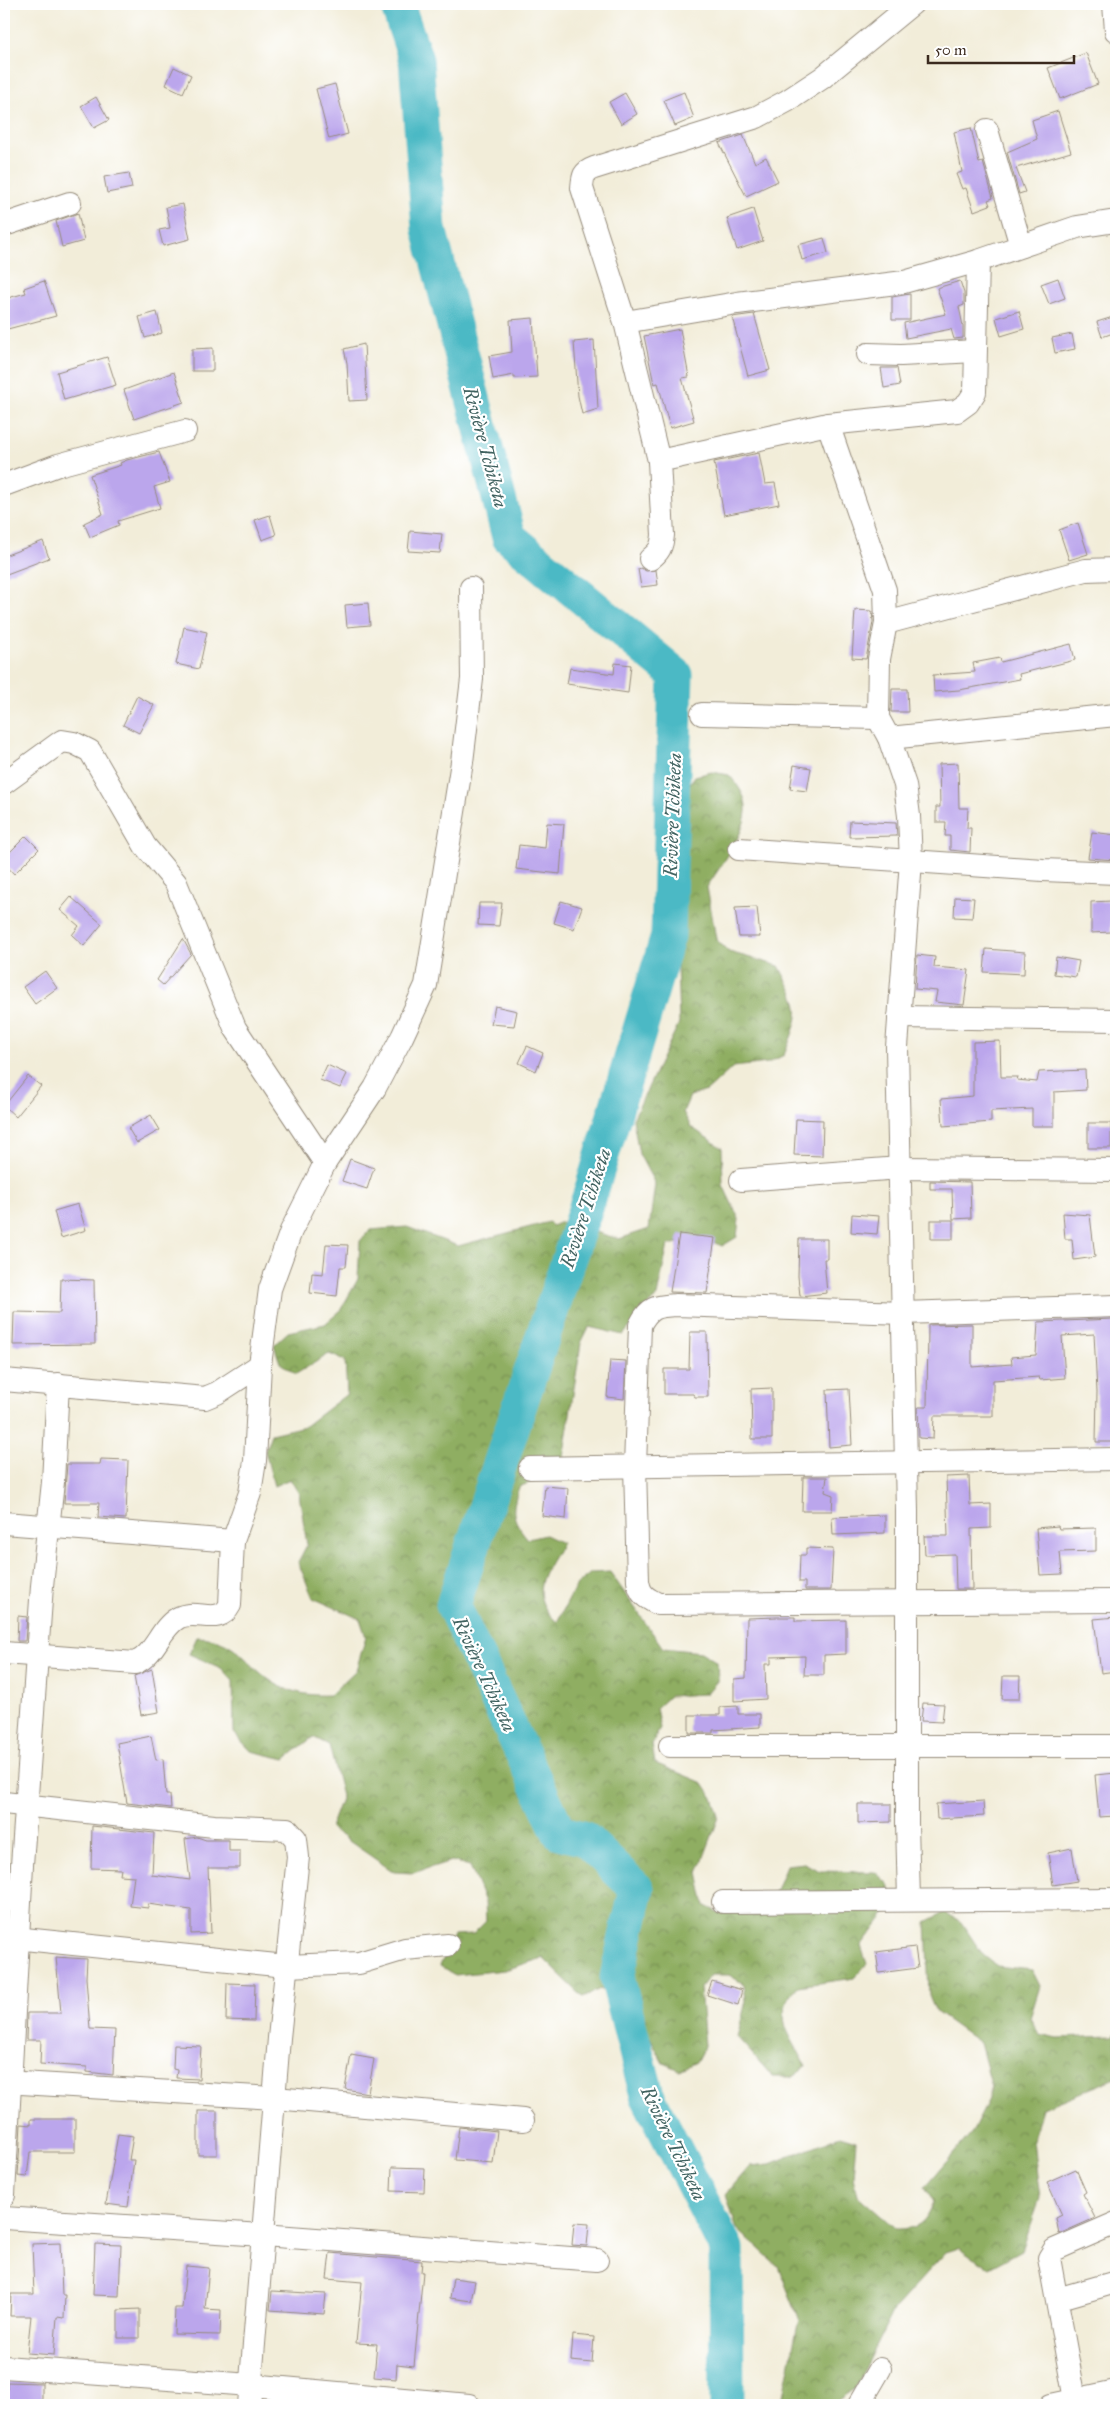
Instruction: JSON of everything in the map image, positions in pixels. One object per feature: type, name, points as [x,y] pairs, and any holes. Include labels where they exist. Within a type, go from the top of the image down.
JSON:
[{"type":"street","points":[[650,559],[657,554],[663,540],[659,461],[625,322],[582,188],[583,176],[586,171],[757,117],[787,102],[822,78],[912,4]]},
{"type":"street","points":[[1114,4],[1116,31]]},
{"type":"street","points":[[987,130],[1021,246]]},
{"type":"street","points":[[4,225],[70,203]]},
{"type":"street","points":[[625,322],[737,303],[904,282],[978,261],[1077,227],[1116,221]]},
{"type":"street","points":[[659,461],[828,424],[957,412],[968,403],[975,392],[978,261]]},
{"type":"street","points":[[868,354],[901,355],[975,351]]},
{"type":"street","points":[[828,424],[885,590],[886,623],[879,659],[878,718],[889,738],[905,785],[911,861],[897,1047],[906,1461],[908,1746],[906,1823],[909,1900]]},
{"type":"street","points":[[4,486],[58,465],[185,431]]},
{"type":"street","points":[[886,623],[1086,570],[1116,569]]},
{"type":"street","points":[[4,1653],[39,1654],[135,1663],[144,1659],[176,1619],[184,1616],[218,1617],[226,1613],[230,1605],[233,1541],[250,1493],[255,1461],[260,1365],[270,1288],[292,1231],[325,1163],[375,1088],[402,1037],[426,985],[462,762],[472,679],[471,588]]},
{"type":"street","points":[[702,714],[878,718]]},
{"type":"street","points":[[889,738],[1116,715]]},
{"type":"street","points":[[4,783],[62,741],[74,743],[90,751],[146,846],[176,883],[235,1028],[325,1163]]},
{"type":"street","points":[[739,849],[1116,873]]},
{"type":"street","points":[[899,1017],[1116,1020]]},
{"type":"street","points":[[741,1180],[900,1168],[1116,1170]]},
{"type":"street","points":[[1116,1306],[903,1313],[676,1305],[657,1306],[646,1314],[640,1325],[635,1466],[639,1592],[658,1604],[1116,1601]]},
{"type":"street","points":[[4,1380],[205,1398],[217,1393],[260,1365]]},
{"type":"street","points":[[4,2195],[11,1938],[27,1805],[39,1654],[42,1586],[49,1528],[58,1384]]},
{"type":"street","points":[[530,1468],[783,1466],[906,1461],[1116,1459]]},
{"type":"street","points":[[4,1523],[233,1541]]},
{"type":"street","points":[[670,1746],[1116,1746]]},
{"type":"street","points":[[4,1803],[214,1826],[287,1828],[296,1839],[298,1857],[286,1966],[250,2395]]},
{"type":"street","points":[[723,1902],[1116,1899]]},
{"type":"street","points":[[11,1938],[286,1966],[359,1963],[405,1949],[448,1945]]},
{"type":"street","points":[[7,2082],[275,2098],[523,2120]]},
{"type":"street","points":[[4,2218],[263,2234],[597,2260]]},
{"type":"street","points":[[1075,2402],[1050,2258],[1051,2253],[1058,2248],[1116,2224]]},
{"type":"street","points":[[1057,2299],[1116,2282]]},
{"type":"street","points":[[4,2367],[250,2395],[469,2405]]},
{"type":"street","points":[[859,2405],[880,2369]]},
{"type":"street","points":[[1051,2405],[1075,2402],[1116,2391]]},
{"type":"green space","points":[[712,772],[729,775],[742,793],[746,806],[743,827],[738,838],[707,887],[716,939],[729,952],[779,966],[796,1001],[797,1018],[784,1055],[768,1063],[733,1067],[707,1091],[690,1096],[683,1112],[691,1127],[722,1148],[723,1185],[739,1219],[737,1237],[722,1246],[704,1238],[668,1245],[657,1296],[623,1335],[589,1327],[581,1343],[563,1459],[552,1473],[519,1487],[514,1515],[518,1526],[528,1539],[545,1535],[562,1543],[544,1574],[540,1593],[542,1602],[557,1622],[577,1584],[591,1573],[610,1572],[663,1648],[701,1652],[717,1662],[718,1680],[706,1694],[669,1696],[656,1708],[660,1728],[652,1745],[655,1763],[703,1783],[713,1798],[719,1817],[698,1873],[705,1906],[720,1913],[758,1910],[772,1900],[786,1865],[804,1863],[820,1871],[875,1872],[888,1884],[894,1902],[861,1946],[867,1964],[854,1978],[798,1986],[790,1997],[785,2007],[786,2025],[806,2066],[791,2077],[773,2077],[737,2037],[746,2001],[744,1984],[729,1975],[711,1975],[700,1988],[705,2045],[696,2062],[680,2070],[664,2063],[637,2015],[600,1989],[583,1997],[543,1958],[505,1970],[455,1975],[440,1966],[454,1935],[473,1934],[486,1921],[485,1902],[470,1866],[451,1861],[413,1873],[394,1872],[330,1828],[342,1796],[329,1745],[313,1737],[285,1759],[251,1751],[234,1733],[233,1681],[221,1668],[189,1654],[197,1637],[211,1638],[232,1647],[274,1683],[294,1691],[316,1695],[330,1695],[356,1670],[366,1637],[360,1619],[313,1598],[298,1562],[307,1545],[299,1494],[290,1479],[274,1486],[265,1451],[271,1434],[305,1426],[347,1394],[345,1360],[329,1354],[296,1374],[280,1363],[274,1345],[288,1332],[325,1324],[340,1311],[358,1279],[360,1241],[370,1230],[407,1227],[458,1246],[549,1222],[552,1226],[561,1222],[619,1239],[649,1229],[655,1184],[639,1154],[633,1119],[679,1023],[674,878],[685,790],[695,776]]},
{"type":"green space","points":[[945,1912],[961,1922],[983,1955],[997,1966],[1032,1970],[1040,1986],[1030,2018],[1039,2034],[1057,2038],[1113,2036],[1116,2033],[1116,2078],[1042,2108],[1033,2141],[1040,2199],[1022,2250],[989,2268],[959,2248],[946,2252],[895,2308],[855,2389],[832,2405],[787,2405],[783,2396],[799,2319],[778,2266],[737,2229],[726,2194],[750,2166],[770,2164],[840,2136],[856,2141],[853,2177],[857,2195],[896,2229],[916,2226],[928,2215],[934,2202],[925,2187],[973,2131],[989,2099],[990,2080],[980,2043],[936,2012],[929,1995],[926,1922]]},
{"type":"building","points":[[1086,53],[1098,84],[1060,99],[1048,68]]},
{"type":"building","points":[[174,67],[191,75],[183,93],[166,85]]},
{"type":"building","points":[[335,84],[348,134],[329,139],[316,89]]},
{"type":"building","points":[[684,92],[694,118],[675,126],[664,100]]},
{"type":"building","points":[[625,93],[637,114],[621,124],[609,102]]},
{"type":"building","points":[[96,97],[109,120],[94,128],[81,106]]},
{"type":"building","points":[[1058,111],[1071,152],[1016,168],[1025,192],[1019,194],[1007,152],[1037,139],[1032,120]]},
{"type":"building","points":[[971,128],[979,163],[983,162],[993,198],[988,200],[990,205],[974,211],[966,188],[962,189],[956,174],[962,172],[954,132]]},
{"type":"building","points":[[743,135],[755,163],[766,157],[778,181],[746,196],[719,143]]},
{"type":"building","points":[[129,173],[132,188],[107,193],[104,177]]},
{"type":"building","points":[[183,204],[190,239],[163,246],[159,230],[170,228],[166,207]]},
{"type":"building","points":[[753,209],[763,241],[737,250],[727,218]]},
{"type":"building","points":[[78,213],[84,241],[62,247],[56,221]]},
{"type":"building","points":[[824,238],[828,253],[802,260],[798,245]]},
{"type":"building","points":[[1058,278],[1065,298],[1049,304],[1041,284]]},
{"type":"building","points":[[44,281],[56,316],[4,330],[4,299],[26,293],[24,288]]},
{"type":"building","points":[[960,281],[964,293],[964,305],[959,307],[963,326],[963,338],[954,339],[951,329],[906,338],[904,323],[946,314],[937,288]]},
{"type":"building","points":[[910,294],[910,320],[892,320],[892,297]]},
{"type":"building","points":[[1019,311],[1024,329],[1001,336],[996,318]]},
{"type":"building","points":[[157,312],[162,333],[145,338],[139,317]]},
{"type":"building","points":[[754,314],[770,370],[748,376],[732,317]]},
{"type":"building","points":[[1116,316],[1116,332],[1102,337],[1097,322]]},
{"type":"building","points":[[533,318],[537,377],[514,378],[514,375],[493,379],[489,356],[512,352],[510,320]]},
{"type":"building","points":[[680,329],[689,377],[682,378],[694,421],[670,428],[658,383],[654,384],[644,336]]},
{"type":"building","points":[[1072,334],[1075,349],[1055,353],[1052,338]]},
{"type":"building","points":[[594,340],[598,409],[582,414],[578,396],[574,342]]},
{"type":"building","points":[[364,344],[367,400],[349,401],[347,363],[344,349]]},
{"type":"building","points":[[213,348],[213,371],[192,371],[192,349]]},
{"type":"building","points":[[107,357],[116,385],[64,400],[57,372]]},
{"type":"building","points":[[881,368],[897,368],[900,385],[884,388]]},
{"type":"building","points":[[174,372],[184,402],[134,419],[124,390]]},
{"type":"building","points":[[159,452],[170,482],[154,487],[160,508],[118,521],[119,525],[90,537],[84,523],[103,514],[90,475],[121,465],[120,463],[127,460]]},
{"type":"building","points":[[759,453],[765,484],[775,483],[779,504],[724,515],[714,462]]},
{"type":"building","points":[[270,515],[276,535],[262,540],[255,520]]},
{"type":"building","points":[[1078,523],[1088,554],[1069,560],[1059,530]]},
{"type":"building","points":[[410,531],[442,534],[440,553],[408,551]]},
{"type":"building","points":[[43,541],[49,558],[4,575],[4,556]]},
{"type":"building","points":[[641,568],[646,571],[656,570],[658,585],[641,587],[638,569]]},
{"type":"building","points":[[368,603],[370,625],[347,627],[345,605]]},
{"type":"building","points":[[855,610],[872,611],[873,622],[866,659],[852,658]]},
{"type":"building","points":[[184,627],[207,632],[199,669],[176,664]]},
{"type":"building","points":[[1071,644],[1075,660],[1019,674],[1020,679],[959,690],[934,692],[933,675],[975,672],[973,663],[1000,658],[1001,662]]},
{"type":"building","points":[[615,663],[631,665],[628,693],[567,684],[570,668],[614,674]]},
{"type":"building","points":[[892,689],[907,689],[908,712],[891,712]]},
{"type":"building","points":[[137,696],[154,705],[139,733],[123,725]]},
{"type":"building","points":[[958,763],[959,808],[968,808],[967,828],[971,828],[970,852],[950,850],[950,836],[945,836],[946,822],[936,822],[936,807],[940,807],[939,764]]},
{"type":"building","points":[[794,765],[811,768],[807,791],[790,789]]},
{"type":"building","points":[[850,821],[896,823],[897,836],[849,837]]},
{"type":"building","points":[[547,823],[564,824],[560,874],[516,869],[519,845],[545,848]]},
{"type":"building","points":[[1092,832],[1116,835],[1116,860],[1088,858]]},
{"type":"building","points":[[26,836],[39,849],[14,874],[4,863],[4,858]]},
{"type":"building","points":[[71,897],[102,924],[84,946],[72,935],[79,926],[60,910]]},
{"type":"building","points":[[955,897],[974,898],[972,918],[954,917]]},
{"type":"building","points":[[561,901],[582,907],[574,929],[554,923]]},
{"type":"building","points":[[1111,901],[1111,932],[1091,933],[1091,902]]},
{"type":"building","points":[[479,903],[502,903],[499,926],[478,925]]},
{"type":"building","points":[[757,907],[760,937],[739,937],[735,908]]},
{"type":"building","points":[[183,939],[191,954],[163,985],[157,980]]},
{"type":"building","points":[[986,949],[1025,952],[1024,974],[984,972]]},
{"type":"building","points":[[917,955],[935,957],[934,967],[969,970],[964,1005],[935,1002],[937,991],[915,989]]},
{"type":"building","points":[[1056,957],[1079,961],[1076,977],[1054,974]]},
{"type":"building","points":[[45,971],[57,988],[35,1004],[23,987]]},
{"type":"building","points":[[495,1006],[517,1011],[514,1026],[491,1024]]},
{"type":"building","points":[[1000,1041],[1001,1077],[1018,1077],[1017,1080],[1037,1082],[1039,1072],[1085,1070],[1086,1090],[1054,1092],[1054,1126],[1032,1126],[1032,1109],[991,1111],[991,1122],[943,1126],[941,1099],[973,1096],[973,1042]]},
{"type":"building","points":[[527,1046],[543,1053],[536,1071],[519,1063]]},
{"type":"building","points":[[327,1065],[347,1074],[340,1088],[320,1080]]},
{"type":"building","points":[[28,1076],[41,1086],[16,1117],[4,1106]]},
{"type":"building","points":[[151,1115],[160,1130],[137,1143],[128,1128]]},
{"type":"building","points":[[796,1119],[823,1120],[822,1156],[794,1155]]},
{"type":"building","points":[[1088,1123],[1111,1123],[1111,1148],[1088,1148]]},
{"type":"building","points":[[350,1159],[374,1168],[367,1189],[342,1181]]},
{"type":"building","points":[[930,1181],[970,1182],[971,1218],[953,1219],[952,1189],[930,1189]]},
{"type":"building","points":[[78,1204],[86,1230],[61,1238],[54,1211]]},
{"type":"building","points":[[1063,1213],[1090,1215],[1095,1257],[1074,1260],[1072,1239],[1065,1239]]},
{"type":"building","points":[[852,1214],[879,1216],[877,1234],[851,1232]]},
{"type":"building","points":[[931,1220],[953,1220],[953,1239],[931,1239]]},
{"type":"building","points":[[679,1234],[715,1238],[707,1293],[670,1292]]},
{"type":"building","points":[[799,1239],[827,1239],[827,1259],[824,1259],[827,1293],[800,1296],[798,1276]]},
{"type":"building","points":[[326,1244],[348,1245],[346,1267],[340,1267],[337,1296],[310,1293],[312,1273],[323,1274]]},
{"type":"building","points":[[61,1279],[94,1280],[95,1344],[13,1345],[14,1312],[60,1313]]},
{"type":"building","points":[[1114,1319],[1116,1442],[1096,1442],[1097,1392],[1094,1334],[1062,1336],[1065,1378],[1040,1380],[1039,1377],[993,1380],[993,1416],[934,1416],[933,1439],[919,1438],[918,1407],[927,1407],[928,1325],[972,1324],[972,1367],[1012,1364],[1011,1357],[1036,1355],[1038,1322]]},
{"type":"building","points":[[690,1332],[707,1332],[708,1397],[695,1397],[693,1394],[664,1394],[664,1369],[689,1369]]},
{"type":"building","points":[[610,1360],[626,1361],[624,1399],[607,1397]]},
{"type":"building","points":[[772,1388],[772,1439],[752,1439],[751,1389]]},
{"type":"building","points":[[849,1389],[852,1445],[829,1447],[827,1390]]},
{"type":"building","points":[[101,1459],[128,1460],[126,1519],[98,1517],[99,1503],[64,1503],[67,1464],[100,1464]]},
{"type":"building","points":[[969,1476],[970,1505],[991,1504],[991,1528],[971,1529],[972,1589],[956,1589],[955,1554],[925,1555],[924,1536],[948,1536],[946,1477]]},
{"type":"building","points":[[803,1477],[827,1477],[825,1492],[833,1495],[832,1511],[802,1511]]},
{"type":"building","points":[[545,1486],[568,1488],[566,1519],[542,1516]]},
{"type":"building","points":[[885,1515],[885,1533],[833,1535],[832,1517]]},
{"type":"building","points":[[1058,1526],[1059,1529],[1096,1528],[1096,1551],[1060,1552],[1062,1574],[1040,1575],[1036,1528]]},
{"type":"building","points":[[806,1548],[833,1549],[831,1590],[805,1590],[805,1582],[799,1582],[800,1555],[806,1555]]},
{"type":"building","points":[[18,1616],[27,1617],[25,1641],[17,1641]]},
{"type":"building","points":[[795,1617],[795,1621],[846,1620],[846,1654],[824,1655],[824,1675],[804,1675],[805,1656],[771,1657],[771,1664],[765,1664],[766,1699],[734,1701],[734,1679],[746,1678],[747,1618]]},
{"type":"building","points":[[1116,1617],[1116,1671],[1101,1673],[1094,1619]]},
{"type":"building","points":[[152,1669],[159,1712],[141,1715],[134,1676]]},
{"type":"building","points":[[1003,1676],[1020,1676],[1019,1699],[1002,1699]]},
{"type":"building","points":[[923,1703],[944,1704],[942,1722],[921,1721]]},
{"type":"building","points":[[738,1706],[738,1714],[760,1714],[760,1727],[713,1730],[713,1733],[689,1733],[689,1715],[720,1715],[720,1707]]},
{"type":"building","points":[[151,1736],[156,1760],[163,1759],[166,1795],[170,1795],[171,1808],[127,1803],[117,1743]]},
{"type":"building","points":[[1116,1773],[1116,1816],[1099,1817],[1095,1775]]},
{"type":"building","points":[[983,1801],[984,1816],[937,1819],[936,1804]]},
{"type":"building","points":[[858,1804],[891,1804],[891,1822],[858,1823]]},
{"type":"building","points":[[92,1826],[154,1833],[152,1875],[190,1880],[185,1839],[197,1837],[206,1840],[229,1840],[229,1851],[240,1851],[240,1868],[208,1868],[211,1933],[191,1934],[191,1910],[148,1904],[148,1908],[130,1906],[134,1876],[120,1875],[121,1869],[91,1868]]},
{"type":"building","points":[[1072,1848],[1077,1881],[1053,1885],[1048,1853]]},
{"type":"building","points":[[915,1947],[918,1968],[879,1973],[876,1952]]},
{"type":"building","points":[[56,1957],[87,1959],[86,1978],[90,2029],[115,2030],[113,2075],[87,2072],[87,2067],[40,2064],[41,2040],[26,2040],[27,2013],[61,2013]]},
{"type":"building","points":[[712,1981],[742,1990],[738,2005],[707,1995]]},
{"type":"building","points":[[227,1983],[255,1984],[254,2021],[226,2020]]},
{"type":"building","points":[[174,2045],[201,2046],[199,2079],[176,2078],[177,2070],[173,2069]]},
{"type":"building","points":[[351,2055],[374,2059],[368,2093],[345,2089]]},
{"type":"building","points":[[198,2111],[217,2111],[217,2155],[198,2155]]},
{"type":"building","points":[[31,2119],[75,2119],[75,2152],[30,2152],[27,2177],[18,2176],[21,2124],[31,2125]]},
{"type":"building","points":[[459,2127],[497,2131],[493,2163],[455,2160]]},
{"type":"building","points":[[118,2134],[133,2136],[129,2160],[134,2160],[128,2207],[106,2204]]},
{"type":"building","points":[[392,2167],[425,2168],[424,2192],[391,2191]]},
{"type":"building","points":[[1076,2169],[1086,2192],[1083,2194],[1095,2218],[1059,2234],[1056,2218],[1062,2215],[1047,2182]]},
{"type":"building","points":[[574,2223],[589,2224],[587,2246],[572,2245]]},
{"type":"building","points":[[60,2243],[62,2295],[65,2295],[64,2318],[57,2317],[54,2355],[27,2353],[31,2316],[10,2316],[11,2294],[34,2294],[32,2244]]},
{"type":"building","points":[[95,2244],[121,2245],[119,2296],[93,2295]]},
{"type":"building","points":[[330,2253],[422,2261],[421,2272],[423,2272],[414,2366],[397,2364],[396,2379],[374,2377],[377,2344],[356,2343],[362,2282],[327,2279]]},
{"type":"building","points":[[186,2266],[209,2268],[205,2309],[221,2310],[220,2335],[174,2334],[175,2308],[182,2308]]},
{"type":"building","points":[[453,2278],[475,2281],[471,2301],[450,2298]]},
{"type":"building","points":[[272,2291],[326,2294],[324,2314],[270,2310]]},
{"type":"building","points":[[140,2309],[140,2338],[118,2338],[118,2310]]},
{"type":"building","points":[[573,2335],[594,2337],[592,2363],[571,2361]]},
{"type":"building","points":[[7,2382],[42,2383],[42,2405],[4,2405],[4,2390],[7,2390]]},
{"type":"waterway","name":"Rivière Tchiketa","points":[[397,4],[416,60],[429,229],[509,537],[676,675],[668,936],[591,1192],[453,1605],[559,1832],[585,1839],[637,1889],[617,1977],[647,2095],[726,2248],[727,2405]]}]
